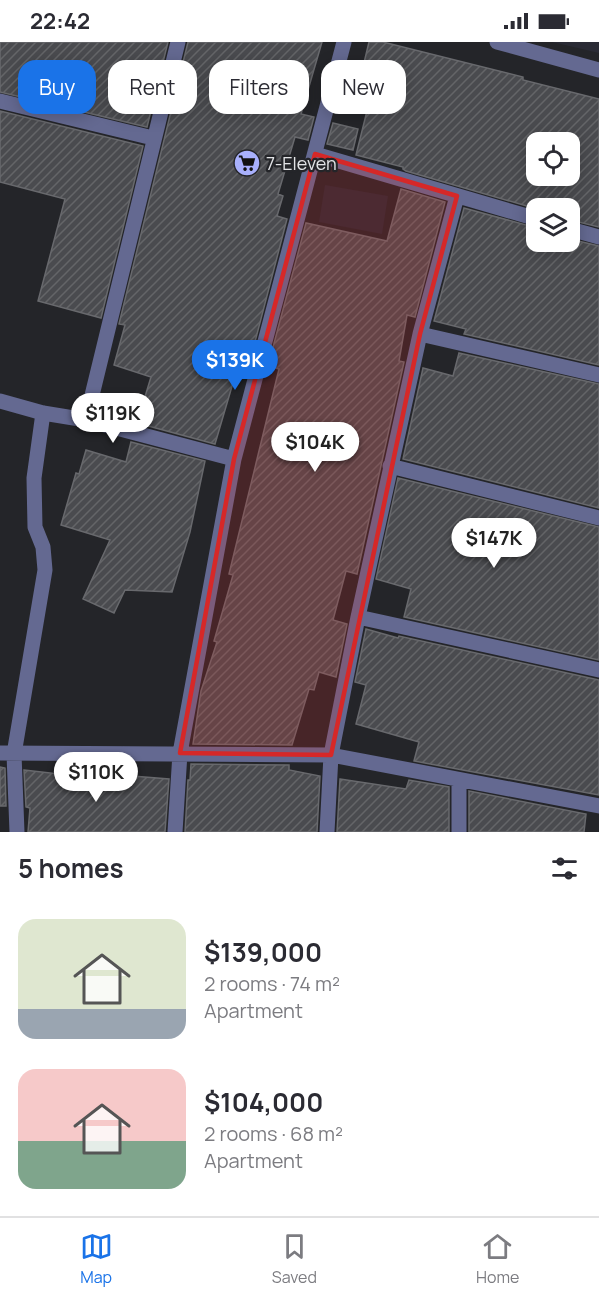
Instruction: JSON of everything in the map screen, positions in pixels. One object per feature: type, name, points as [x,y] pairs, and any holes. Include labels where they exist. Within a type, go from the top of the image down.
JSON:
[{"type":"street","points":[[87,420],[153,138],[178,42]]},
{"type":"street","points":[[175,832],[180,753],[234,459],[344,42]]},
{"type":"street","points":[[497,42],[599,70]]},
{"type":"street","points":[[0,101],[153,138]]},
{"type":"street","points":[[315,154],[526,216]]},
{"type":"street","points":[[327,832],[331,755],[358,617],[420,334],[457,196]]},
{"type":"street","points":[[580,231],[599,237]]},
{"type":"street","points":[[420,334],[599,375]]},
{"type":"street","points":[[0,401],[43,413],[87,420],[234,459]]},
{"type":"street","points":[[17,832],[7,753],[45,570],[43,547],[34,527],[34,478],[43,413]]},
{"type":"street","points":[[390,466],[599,518]]},
{"type":"street","points":[[358,617],[599,670]]},
{"type":"street","points":[[7,753],[331,755],[599,806]]},
{"type":"street","points":[[459,780],[459,832]]},
{"type":"highlighted area","points":[[315,154],[457,196],[420,334],[331,755],[180,753],[234,459]]},
{"type":"shaded area","points":[[552,42],[599,42],[599,53]]},
{"type":"shaded area","points":[[325,185],[388,196],[382,234],[319,222]]},
{"type":"building","points":[[0,42],[168,42],[164,60],[108,60],[108,114],[150,114],[147,127],[92,114],[96,114],[96,60],[18,60],[18,96],[0,92]]},
{"type":"building","points":[[188,42],[322,42],[309,87],[309,60],[209,60],[209,114],[301,114],[314,117],[308,140],[295,137],[278,194],[283,196],[277,216],[287,219],[250,361],[240,359],[215,444],[137,423],[151,377],[114,365],[125,325],[119,324],[170,114],[197,114],[197,60],[184,60]]},
{"type":"building","points":[[369,42],[383,42],[523,77],[523,80],[599,99],[599,227],[580,222],[580,198],[526,198],[526,206],[406,171],[403,167],[356,155],[366,114],[406,114],[406,60],[365,60]]},
{"type":"building","points":[[0,111],[143,146],[101,318],[38,301],[65,199],[0,182]]},
{"type":"building","points":[[333,123],[358,129],[353,150],[327,144]]},
{"type":"building","points":[[401,189],[445,202],[415,317],[407,315],[399,361],[404,362],[357,574],[346,571],[333,620],[347,624],[336,677],[319,672],[314,690],[309,689],[292,745],[193,744],[201,691],[217,642],[214,641],[233,575],[229,574],[279,369],[268,366],[306,223],[387,241]]},
{"type":"building","points":[[464,208],[526,225],[526,252],[580,252],[580,241],[599,246],[599,365],[464,334],[466,329],[434,321]]},
{"type":"building","points":[[459,353],[599,384],[599,508],[403,459],[423,368],[453,376]]},
{"type":"building","points":[[131,442],[205,461],[190,532],[172,592],[125,590],[114,613],[83,599],[110,540],[61,525],[76,473],[79,474],[86,450],[126,462]]},
{"type":"building","points":[[398,478],[599,527],[599,660],[404,617],[411,589],[376,579]]},
{"type":"building","points":[[366,629],[398,638],[399,636],[599,680],[599,795],[414,761],[419,742],[356,724],[366,685],[355,682]]},
{"type":"building","points":[[191,764],[289,765],[289,770],[320,776],[317,832],[185,832]]},
{"type":"building","points":[[0,767],[5,768],[6,806],[0,806]]},
{"type":"building","points":[[24,770],[94,778],[95,773],[169,779],[165,832],[28,832],[30,808],[26,807]]},
{"type":"building","points":[[340,779],[406,789],[409,780],[449,787],[449,832],[337,832]]},
{"type":"building","points":[[469,791],[586,814],[584,832],[469,832]]},
{"type":"place","name":"7-Eleven","points":[[247,163]]}]
